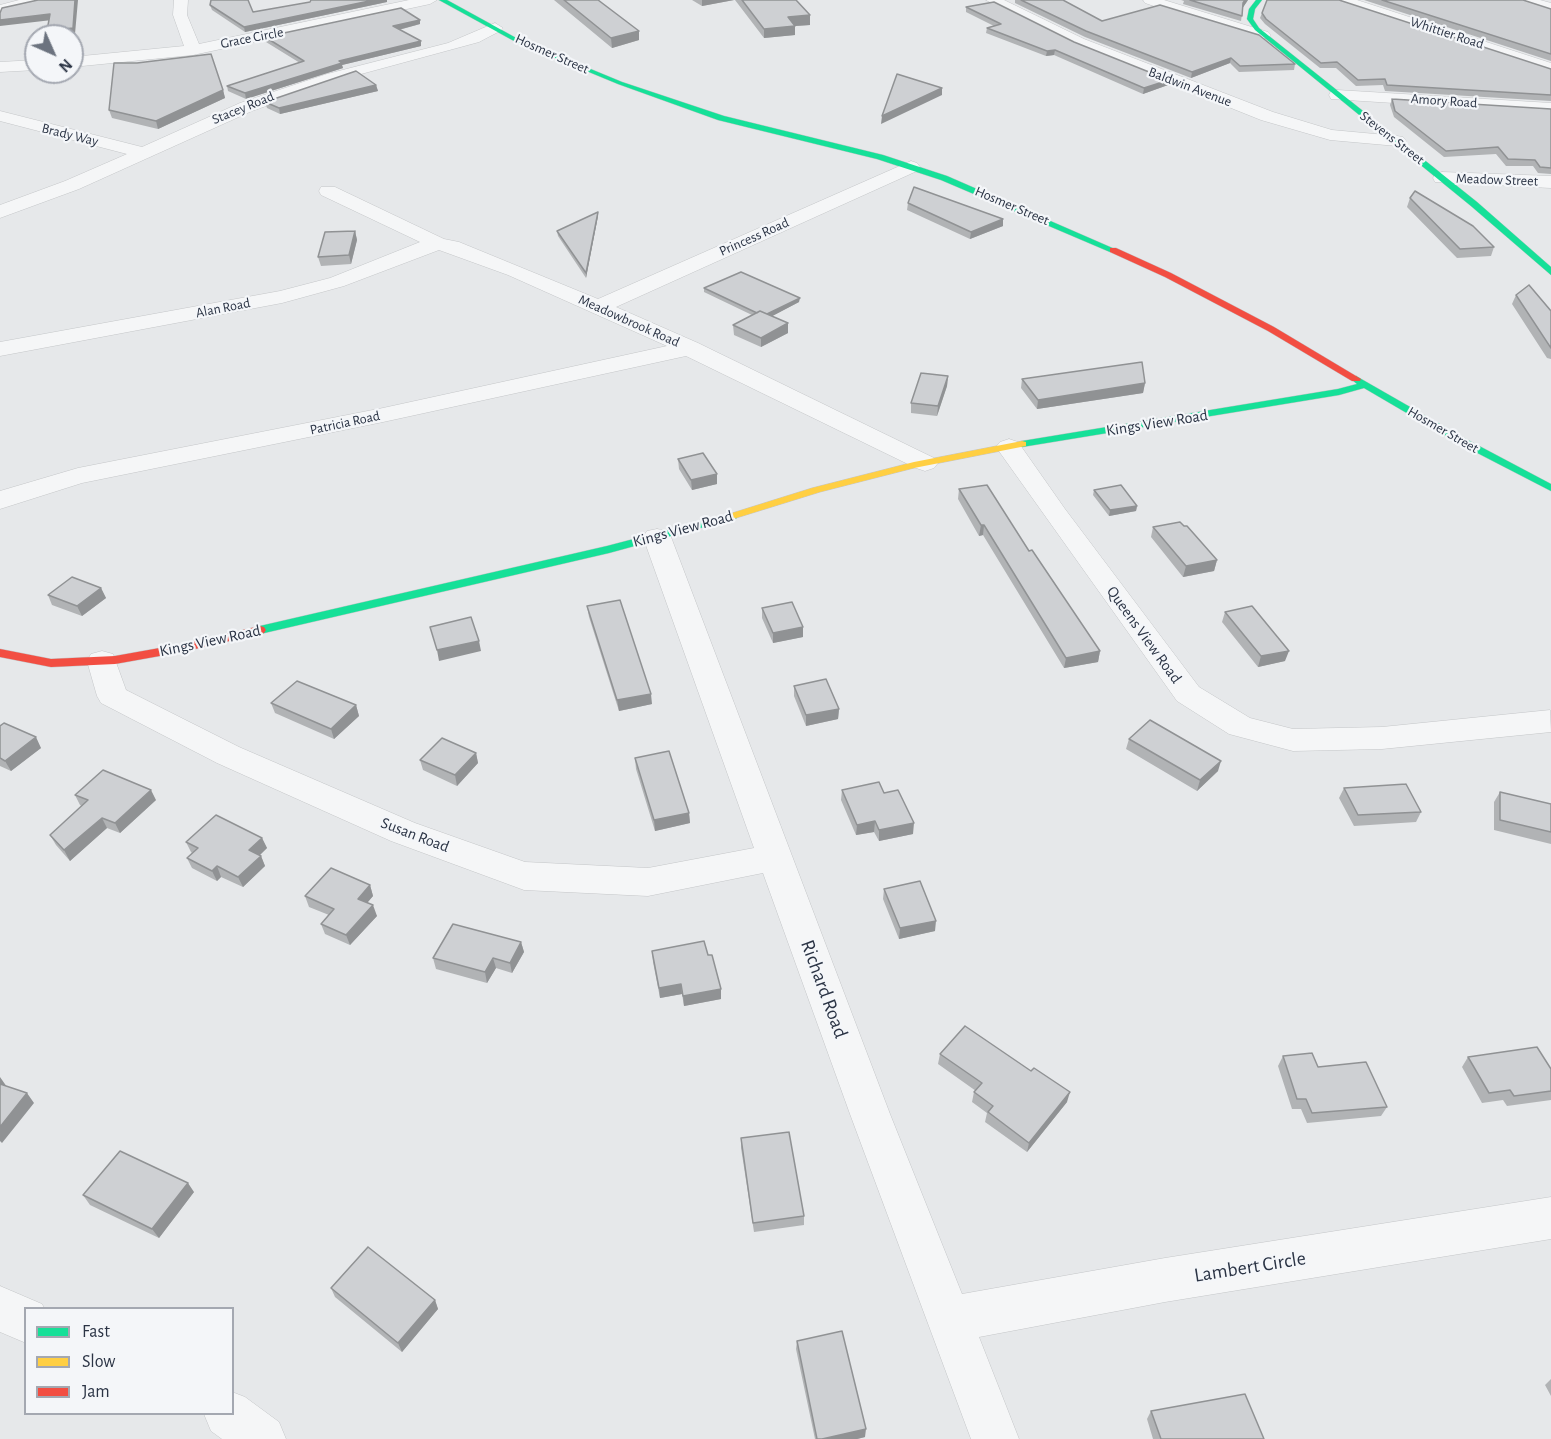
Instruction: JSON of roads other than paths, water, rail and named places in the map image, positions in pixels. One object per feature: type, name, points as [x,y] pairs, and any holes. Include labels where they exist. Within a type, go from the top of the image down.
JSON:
[{"type":"street","points":[[0,9],[37,0]]},
{"type":"street","points":[[181,0],[180,15],[193,50]]},
{"type":"street","name":"Grace Circle","points":[[84,61],[193,50],[430,0]]},
{"type":"street","name":"Hosmer Street","points":[[442,0],[516,40],[575,66],[694,109],[911,167],[995,198],[1159,271],[1271,328],[1462,441],[1551,488]]},
{"type":"street","name":"Baldwin Avenue","points":[[993,0],[1089,46],[1267,116],[1330,135],[1397,141]]},
{"type":"street","points":[[1150,0],[1263,35]]},
{"type":"street","name":"Stevens Street","points":[[1259,0],[1252,9],[1250,19],[1263,35],[1442,178],[1551,272]]},
{"type":"street","name":"Whittier Road","points":[[1342,0],[1551,68]]},
{"type":"street","points":[[1528,0],[1551,8]]},
{"type":"street","name":"Stacey Road","points":[[0,212],[72,185],[218,118],[303,86],[453,46],[474,39],[495,28]]},
{"type":"street","points":[[0,67],[24,65]]},
{"type":"street","name":"Amory Road","points":[[1337,95],[1551,108]]},
{"type":"street","name":"Brady Way","points":[[0,116],[141,152]]},
{"type":"street","name":"Princess Road","points":[[597,307],[911,167]]},
{"type":"street","name":"Meadow Street","points":[[1442,178],[1551,182]]},
{"type":"street","name":"Meadowbrook Road","points":[[328,191],[439,244],[452,246],[515,271],[690,348],[925,463]]},
{"type":"street","name":"Alan Road","points":[[0,349],[282,297],[337,282],[439,244]]},
{"type":"street","name":"Patricia Road","points":[[0,501],[78,476],[383,415],[690,348]]},
{"type":"street","name":"Kings View Road","points":[[0,653],[51,663],[102,661],[182,648],[657,537],[825,487],[925,463],[1295,400],[1366,384]]},
{"type":"street","name":"Queens View Road","points":[[1010,447],[1056,514],[1188,694],[1240,726],[1293,740],[1382,738],[1550,722]]},
{"type":"street","name":"Richard Road","points":[[657,537],[870,1114],[995,1439]]},
{"type":"street","name":"Susan Road","points":[[102,661],[112,696],[228,755],[403,832],[525,876],[648,882],[776,856]]},
{"type":"street","name":"Lambert Circle","points":[[950,1319],[1165,1280],[1551,1218]]},
{"type":"street","points":[[0,1309],[24,1319]]},
{"type":"street","points":[[231,1415],[262,1439]]}]
